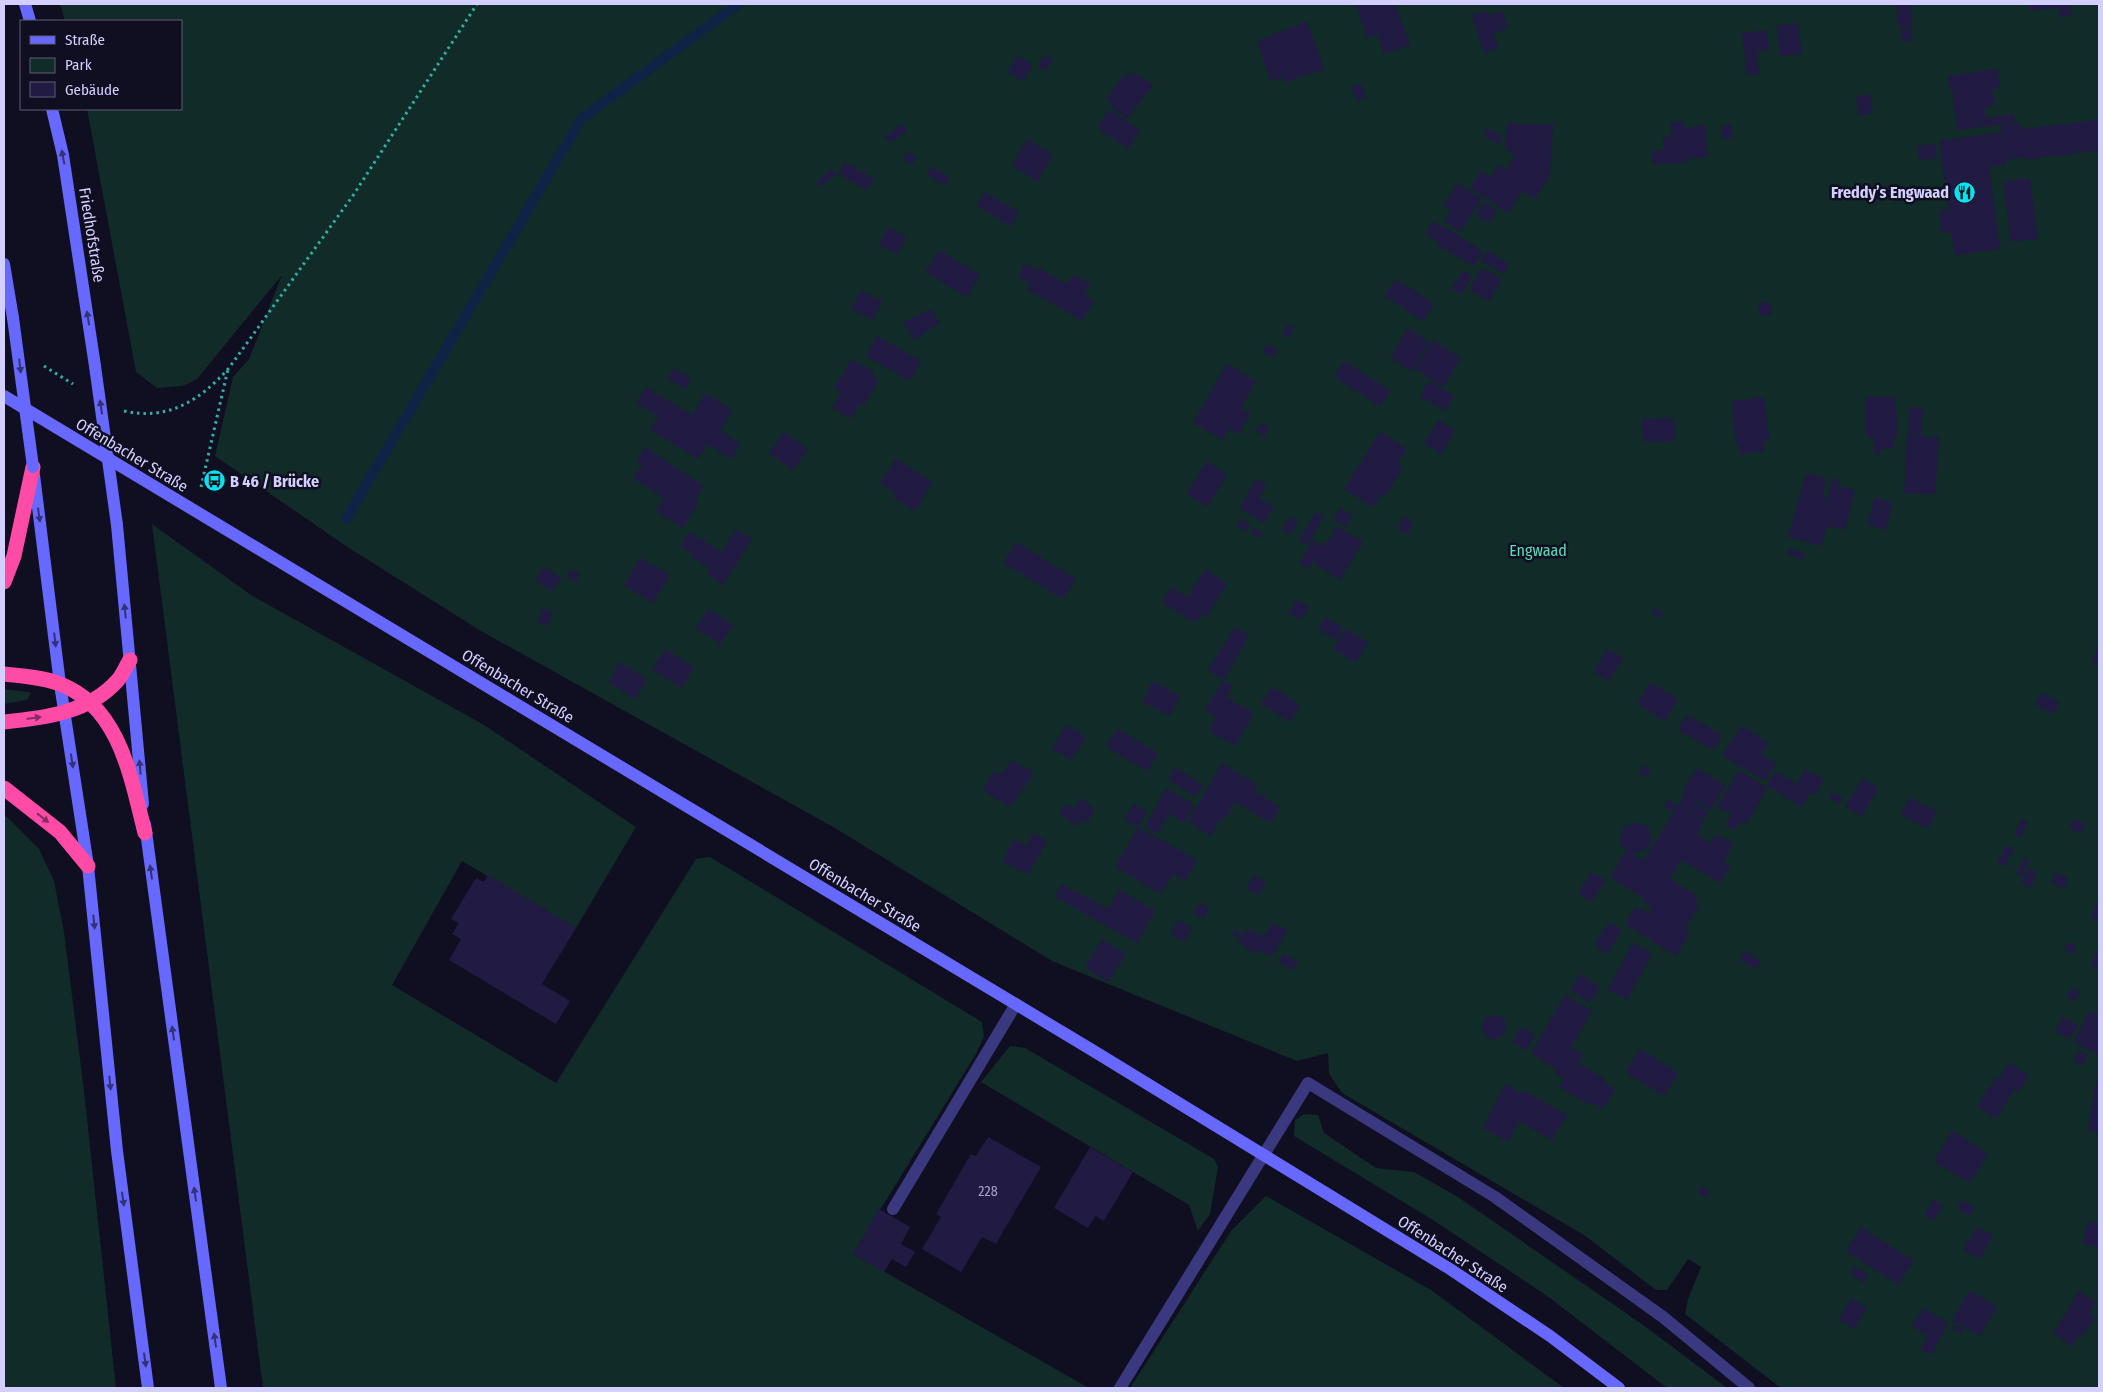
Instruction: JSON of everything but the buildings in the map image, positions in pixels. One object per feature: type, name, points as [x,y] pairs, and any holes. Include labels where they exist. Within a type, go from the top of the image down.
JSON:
[{"type":"highway","points":[[4,582],[14,556],[33,467]]},
{"type":"highway","points":[[4,722],[65,712],[91,701],[118,680],[130,660]]},
{"type":"highway","points":[[4,674],[60,684],[91,701],[116,736],[132,782],[145,833]]},
{"type":"highway","points":[[4,788],[60,832],[88,866]]},
{"type":"main road","points":[[25,4],[30,20]]},
{"type":"main road","name":"Friedhofstraße","points":[[52,110],[63,155],[96,366],[117,525],[145,833],[221,1388]]},
{"type":"main road","points":[[4,264],[14,318],[60,684],[88,866],[117,1151],[148,1388]]},
{"type":"main road","name":"Offenbacher Straße","points":[[4,396],[1016,1004],[1450,1269],[1550,1336],[1619,1388]]},
{"type":"lane","points":[[893,1209],[1016,1004]]},
{"type":"lane","points":[[1120,1388],[1308,1083],[1495,1197],[1663,1316],[1749,1388]]},
{"type":"path","points":[[117,409],[134,413],[173,409],[192,402],[211,387],[229,368],[354,194],[477,4]]},
{"type":"path","points":[[36,361],[76,387]]},
{"type":"path","points":[[195,512],[229,368]]},
{"type":"green space","name":"Engwaad","points":[[60,4],[2099,4],[2099,1388],[1781,1388],[1685,1314],[1688,1299],[1701,1267],[1688,1259],[1667,1290],[1656,1290],[1584,1235],[1342,1093],[1329,1074],[1328,1053],[1297,1061],[1052,961],[835,828],[481,631],[349,548],[215,456],[233,377],[249,359],[282,275],[197,379],[183,386],[157,388],[136,372],[87,110],[182,110],[182,20],[65,20]]},
{"type":"green space","points":[[152,524],[251,595],[484,725],[636,827],[576,928],[462,861],[392,985],[556,1083],[696,859],[710,857],[982,1022],[984,1036],[976,1054],[853,1254],[1089,1388],[263,1388]]},
{"type":"green space","points":[[4,689],[31,693],[27,700],[4,704]]},
{"type":"green space","points":[[4,814],[39,849],[54,881],[64,932],[84,1091],[116,1388],[4,1388]]},
{"type":"green space","points":[[1010,1046],[1025,1048],[1214,1159],[1218,1167],[1210,1214],[1198,1231],[1189,1205],[981,1082]]},
{"type":"green space","points":[[1304,1114],[1318,1115],[1324,1133],[1376,1168],[1414,1172],[1458,1197],[1646,1327],[1727,1388],[1667,1388],[1546,1295],[1433,1220],[1294,1136],[1295,1120]]},
{"type":"green space","points":[[1266,1196],[1431,1290],[1564,1388],[1130,1388],[1231,1231]]},
{"type":"waterway","points":[[346,519],[581,119],[738,4]]},
{"type":"place","name":"Freddy’s Engwaad","points":[[1965,192]]},
{"type":"place","name":"B 46 / Brücke","points":[[214,481]]}]
